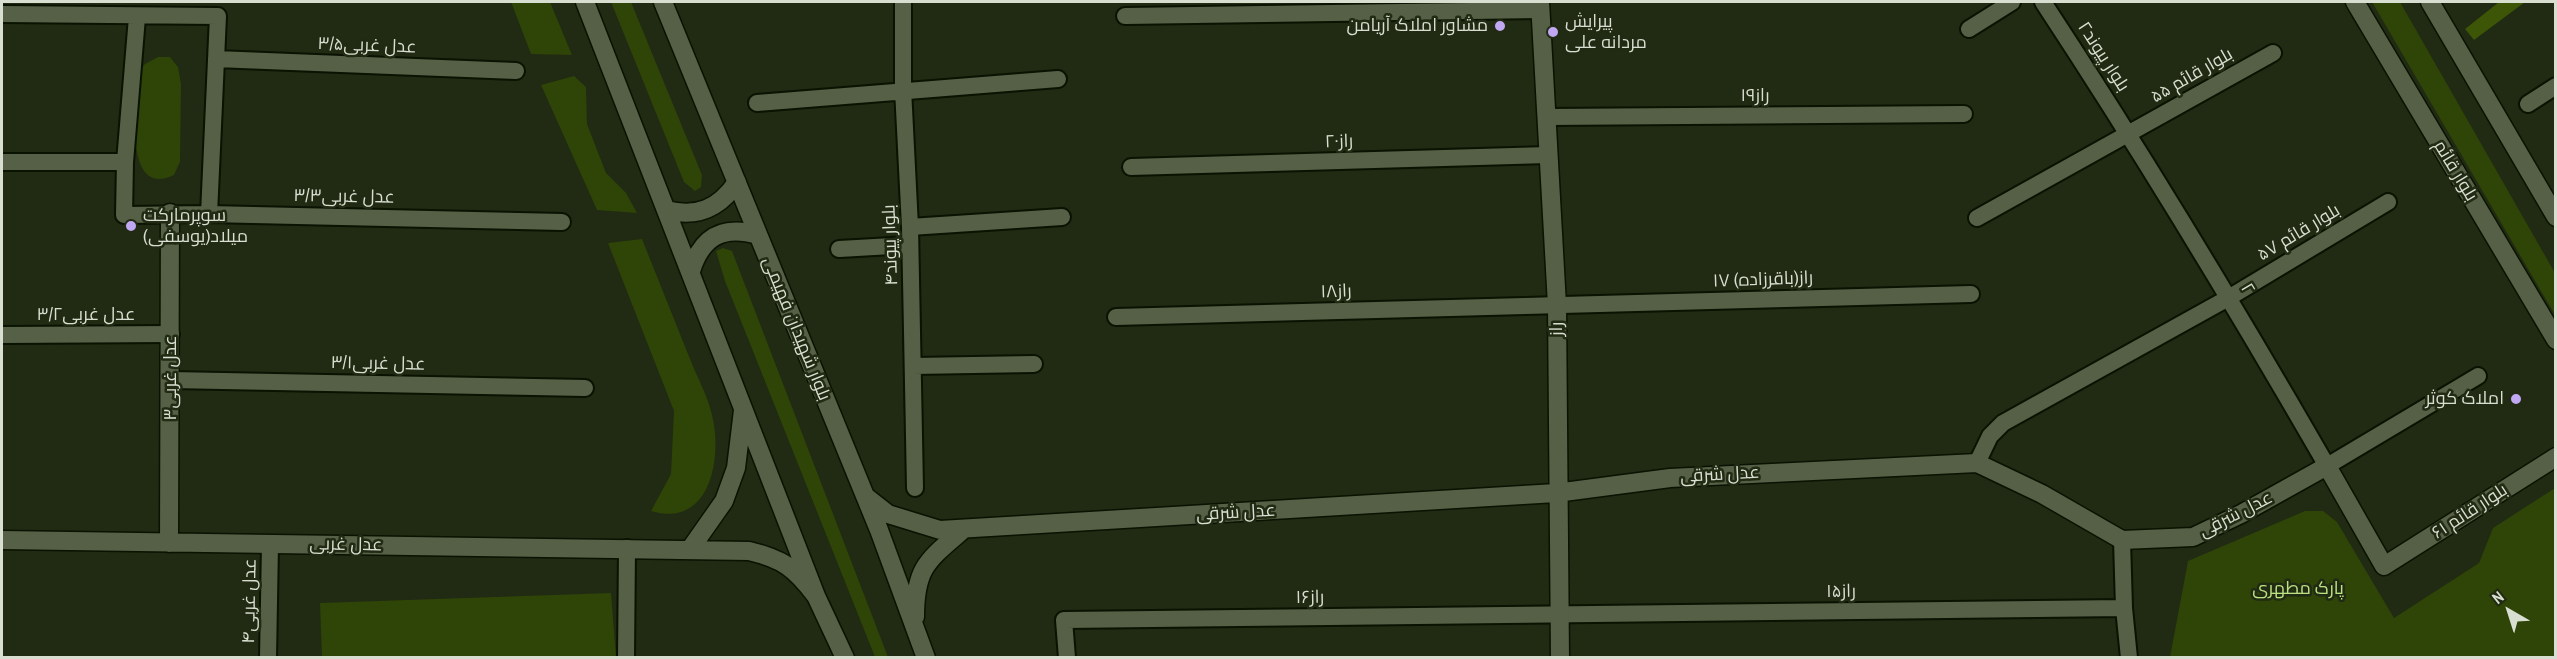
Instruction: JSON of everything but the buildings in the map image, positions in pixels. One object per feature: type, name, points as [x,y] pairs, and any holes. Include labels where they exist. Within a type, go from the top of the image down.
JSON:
[{"type":"street","points":[[585,2],[816,596],[844,657]]},
{"type":"street","name":"بلوار شهیدان فهیمی","points":[[663,2],[865,496],[926,657]]},
{"type":"street","name":"بلوار پیوند۴","points":[[903,2],[903,89],[910,227],[915,488]]},
{"type":"street","points":[[1969,29],[2012,2]]},
{"type":"street","name":"بلوار پیوند۲","points":[[2043,2],[2130,134]]},
{"type":"street","name":"بلوار قائم","points":[[2355,2],[2556,340]]},
{"type":"street","points":[[2430,2],[2556,217]]},
{"type":"street","points":[[1125,16],[1540,6]]},
{"type":"street","name":"راز","points":[[1540,6],[1557,305],[1556,493],[1560,657]]},
{"type":"street","points":[[2,14],[136,17],[175,9],[218,16],[209,214]]},
{"type":"street","points":[[2,162],[125,162],[136,17]]},
{"type":"street","name":"بلوار قائم ۵۵","points":[[1977,218],[2273,53]]},
{"type":"street","name":"عدل غربی۳/۵","points":[[216,59],[516,71]]},
{"type":"street","points":[[757,103],[903,89],[1058,79]]},
{"type":"street","points":[[2528,104],[2556,86]]},
{"type":"street","name":"راز۱۹","points":[[1547,117],[1964,114]]},
{"type":"street","name":"۲","points":[[2130,134],[2230,297],[2326,466]]},
{"type":"street","name":"راز۲۰","points":[[1131,167],[1548,155]]},
{"type":"street","name":"عدل غربی۳/۳","points":[[125,162],[124,215],[170,213],[562,222]]},
{"type":"street","points":[[666,210],[679,213],[706,210],[719,203],[736,182]]},
{"type":"street","name":"بلوار قائم ۵۷","points":[[1977,463],[1990,436],[2003,423],[2230,297],[2388,202]]},
{"type":"street","name":"عدل غربی۳","points":[[170,213],[170,543]]},
{"type":"street","points":[[910,227],[1062,217]]},
{"type":"street","points":[[691,270],[696,254],[708,240],[723,232],[741,231],[758,236]]},
{"type":"street","points":[[839,249],[910,245]]},
{"type":"street","name":"۱۷ راز(باقرزاده)","points":[[1557,305],[1971,294]]},
{"type":"street","name":"راز۱۸","points":[[1116,317],[1557,305]]},
{"type":"street","name":"عدل غربی۳/۲","points":[[2,335],[171,334]]},
{"type":"street","points":[[914,366],[1034,364]]},
{"type":"street","points":[[2326,466],[2478,376]]},
{"type":"street","name":"عدل غربی۳/۱","points":[[171,380],[585,388]]},
{"type":"street","points":[[691,548],[724,501],[736,468],[744,406]]},
{"type":"street","name":"بلوار قائم ۶۱","points":[[2326,466],[2384,566],[2556,457]]},
{"type":"street","name":"عدل شرقی","points":[[865,496],[888,514],[917,525],[940,530],[1556,493],[1670,478],[1977,463],[2042,494],[2122,540],[2193,537],[2326,466]]},
{"type":"street","points":[[915,625],[915,596],[922,568],[964,529]]},
{"type":"street","name":"عدل غربی","points":[[2,540],[691,548],[749,551],[776,557],[798,573],[816,596]]},
{"type":"street","points":[[2122,540],[2124,608],[2130,657]]},
{"type":"street","name":"عدل غربی۴","points":[[268,657],[270,544]]},
{"type":"street","points":[[626,657],[627,548]]},
{"type":"street","name":"راز۱۵","points":[[1558,615],[2124,608]]},
{"type":"street","name":"راز۱۶","points":[[1067,657],[1064,620],[1558,615]]},
{"type":"green space","points":[[511,2],[550,2],[572,55],[531,54]]},
{"type":"green space","points":[[611,2],[631,2],[702,175],[701,187],[695,191],[684,182]]},
{"type":"green space","points":[[2372,2],[2400,2],[2555,273],[2555,315]]},
{"type":"green space","points":[[158,57],[170,57],[178,67],[181,84],[180,162],[174,175],[157,179],[146,173],[139,160],[135,122],[139,71],[145,64]]},
{"type":"green space","points":[[574,76],[586,87],[587,124],[606,173],[626,193],[637,213],[597,210],[541,85]]},
{"type":"green space","points":[[642,239],[708,401],[715,432],[713,469],[708,486],[699,500],[687,510],[671,514],[651,511],[671,474],[674,411],[608,243]]},
{"type":"green space","points":[[723,248],[732,251],[888,657],[875,657],[725,281],[716,251]]},
{"type":"green space","name":"پارک مطهری","points":[[2555,488],[2555,657],[2170,657],[2188,561],[2305,511],[2323,511],[2337,522],[2394,618],[2479,563],[2493,528]]},
{"type":"green space","points":[[611,593],[616,657],[322,657],[320,603]]},
{"type":"place","name":"مشاور املاک آریامن","points":[[1500,26]]},
{"type":"place","name":"پیرایش مردانه علی","points":[[1553,32]]},
{"type":"place","name":"سوپرمارکت میلاد(یوسفی)","points":[[131,226]]},
{"type":"place","name":"املاک کوثر","points":[[2516,399]]}]
